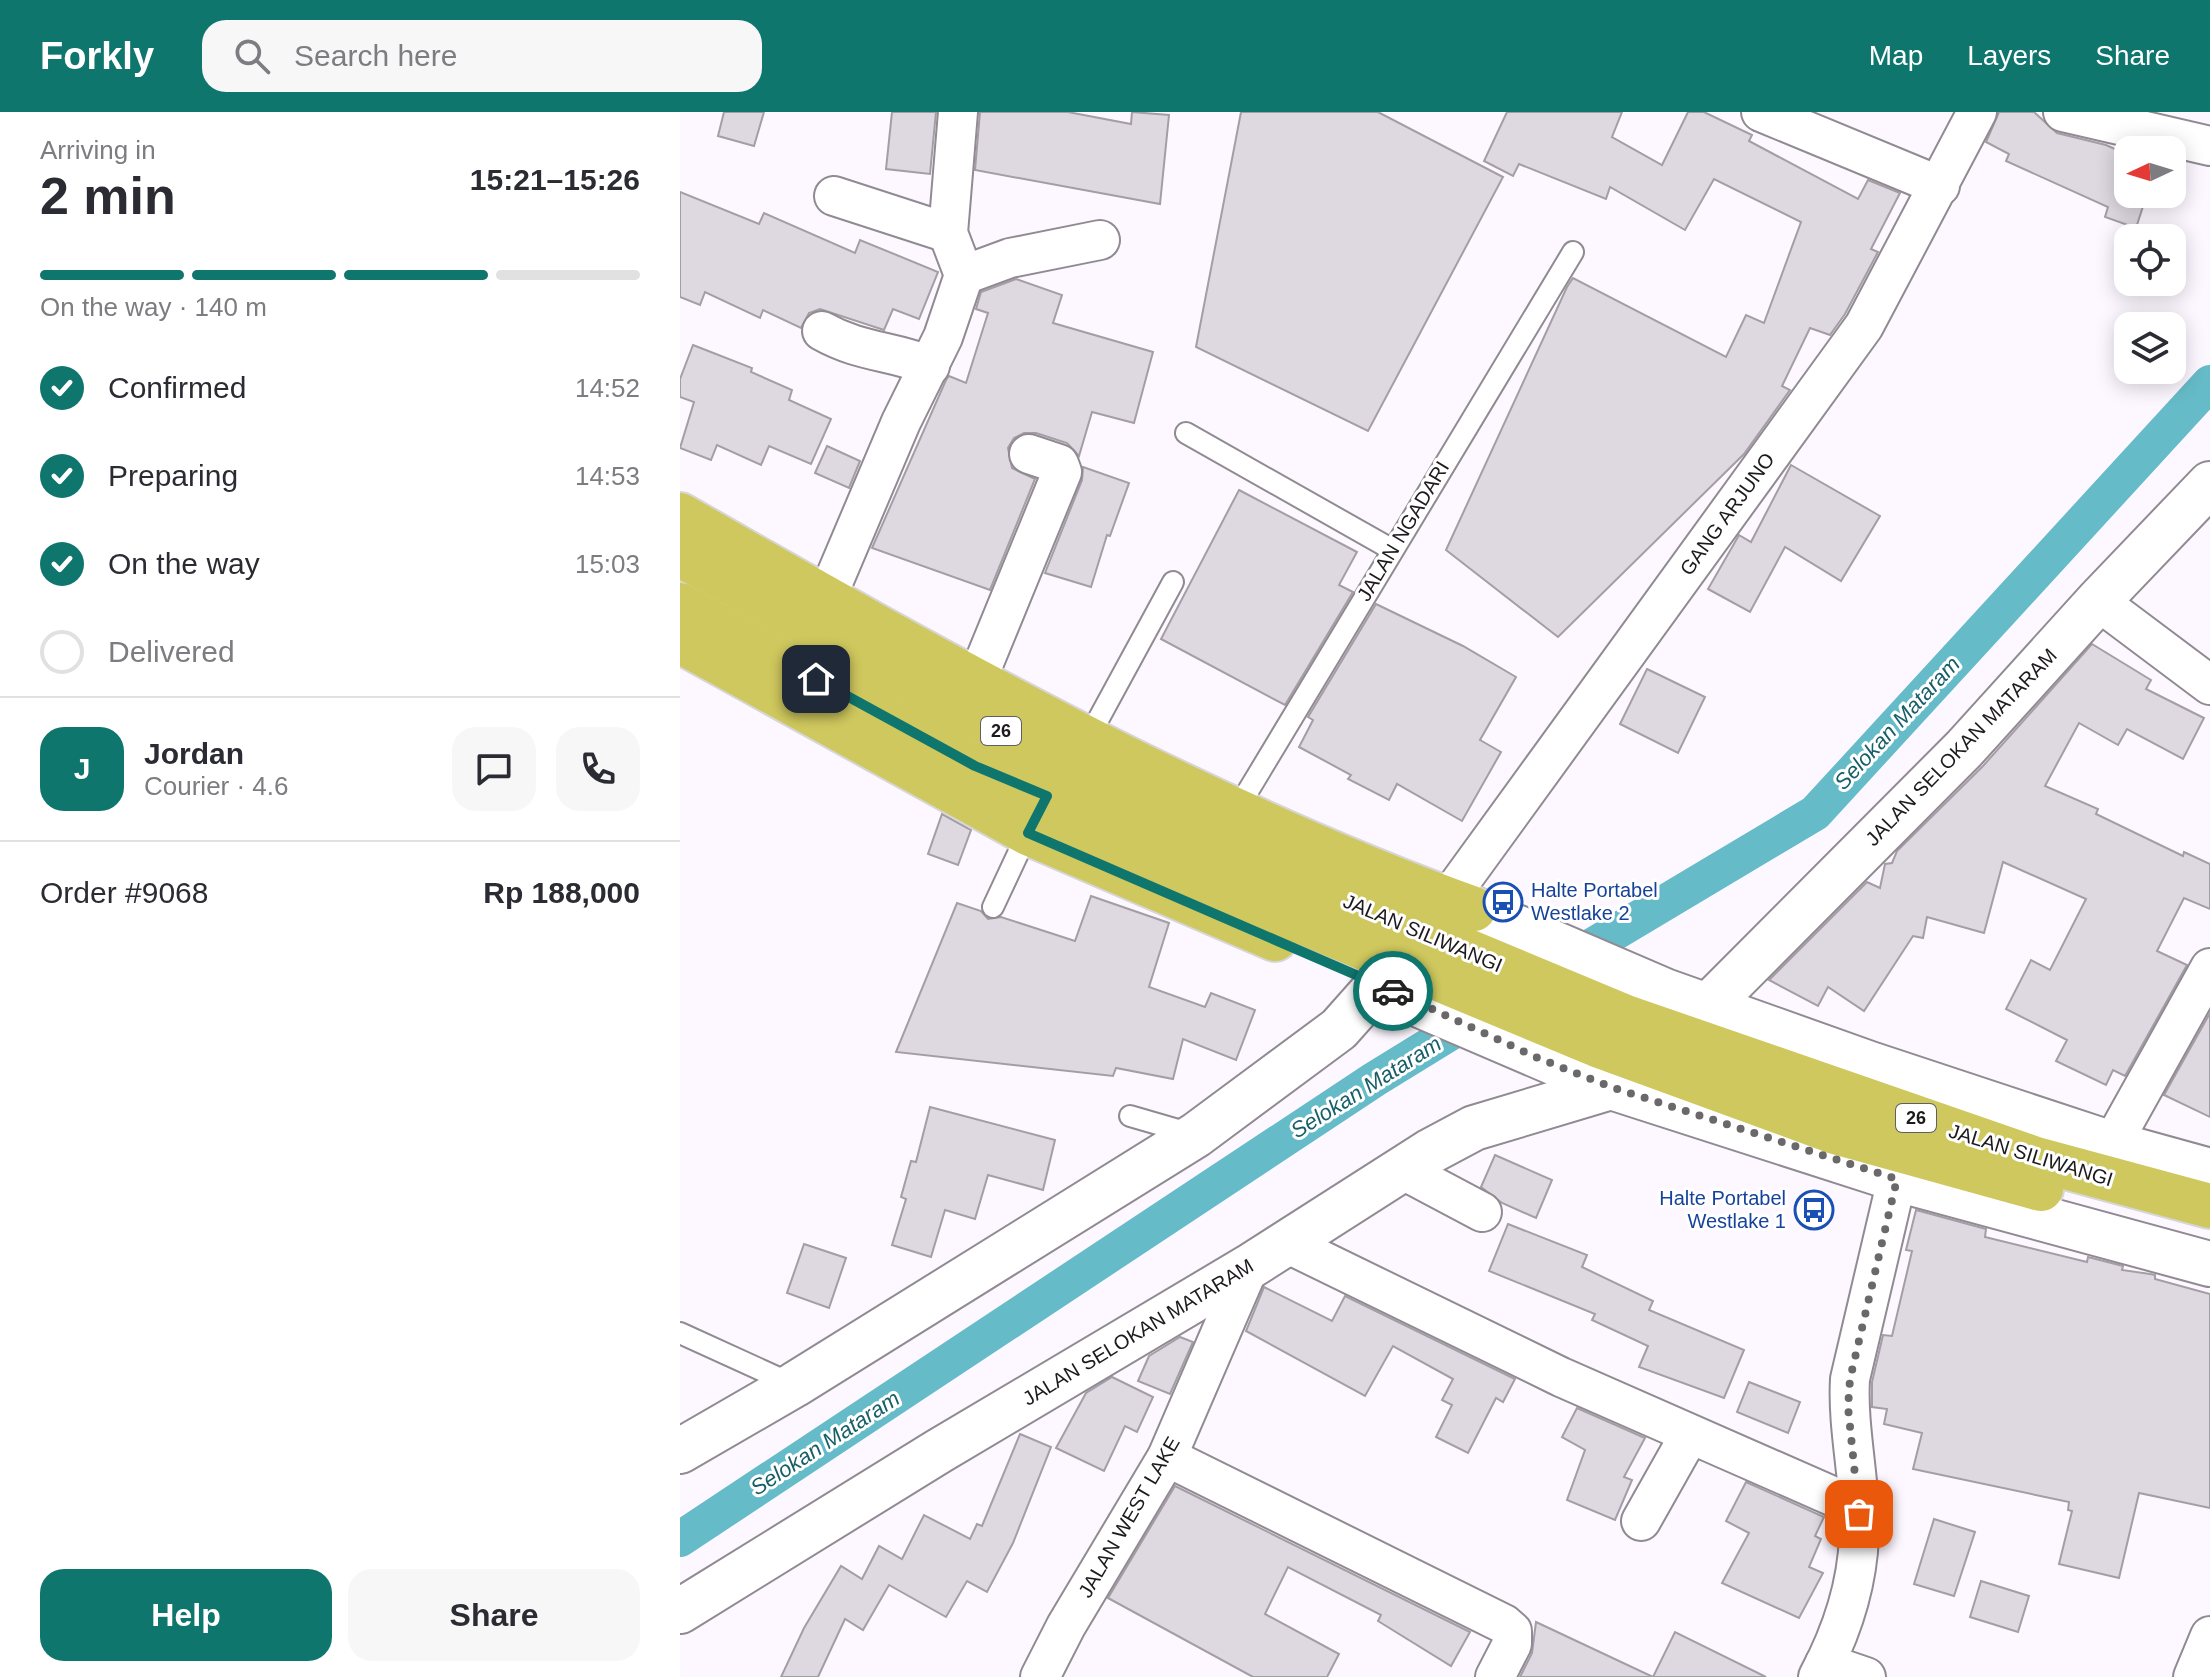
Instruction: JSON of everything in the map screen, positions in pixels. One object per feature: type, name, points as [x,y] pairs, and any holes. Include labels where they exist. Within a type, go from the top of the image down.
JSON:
[{"type":"highway","points":[[680,515],[976,682],[1059,783],[1394,992]]},
{"type":"highway","name":"JALAN SILIWANGI","points":[[680,555],[1059,783],[1319,909],[1612,1031],[1835,1132],[2210,1233]]},
{"type":"highway","points":[[690,622],[730,583]]},
{"type":"highway","name":"JALAN SILIWANGI","points":[[690,622],[975,766],[1059,783]]},
{"type":"highway","points":[[1059,783],[1236,811],[1461,904]]},
{"type":"highway","name":"JALAN SILIWANGI","points":[[1612,1031],[2036,1159],[2210,1206]]},
{"type":"street","points":[[826,599],[901,422],[930,366],[964,275],[948,233],[958,112]]},
{"type":"street","points":[[1761,112],[1940,186]]},
{"type":"street","name":"GANG ARJUNO","points":[[1461,904],[1864,326],[1977,112]]},
{"type":"street","points":[[2063,112],[2210,146]]},
{"type":"street","points":[[834,196],[948,233]]},
{"type":"street","points":[[964,275],[1010,258],[1100,240]]},
{"type":"street","points":[[822,331],[869,352],[907,356],[930,366]]},
{"type":"street","points":[[976,682],[1062,472],[1059,464],[1029,454]]},
{"type":"street","name":"JALAN SELOKAN MATARAM","points":[[1709,1005],[1964,749],[2098,601],[2210,484]]},
{"type":"street","points":[[2098,601],[2210,685]]},
{"type":"street","points":[[1461,904],[1665,991],[1873,1065],[2112,1144],[2210,1171]]},
{"type":"street","points":[[2112,1144],[2210,968]]},
{"type":"street","points":[[680,1451],[794,1385],[1196,1135],[1394,992],[1538,1058],[1611,1087],[1897,1179],[2210,1264]]},
{"type":"street","name":"JALAN SELOKAN MATARAM","points":[[680,1611],[939,1451],[1249,1267],[1401,1169],[1474,1128],[1611,1087]]},
{"type":"street","points":[[1401,1169],[1482,1212]]},
{"type":"street","points":[[1866,1677],[1822,1670],[1852,1594],[1860,1536],[1848,1407],[1850,1379],[1897,1179]]},
{"type":"street","points":[[1284,1242],[1561,1377],[1857,1507]]},
{"type":"street","name":"JALAN WEST LAKE","points":[[1040,1677],[1066,1626],[1167,1457],[1249,1267]]},
{"type":"street","points":[[1641,1521],[1690,1434]]},
{"type":"street","points":[[1167,1457],[1504,1624],[1512,1631],[1512,1644],[1495,1677]]},
{"type":"street","points":[[2194,1677],[2210,1636]]},
{"type":"lane","name":"JALAN NGADARI","points":[[1236,811],[1391,549],[1573,252]]},
{"type":"lane","points":[[1186,433],[1391,549]]},
{"type":"lane","points":[[993,907],[1173,582]]},
{"type":"lane","points":[[1130,1116],[1196,1135]]},
{"type":"lane","points":[[680,1333],[794,1385]]},
{"type":"building","points":[[724,112],[764,112],[754,146],[718,136]]},
{"type":"building","points":[[892,112],[936,112],[930,174],[886,169]]},
{"type":"building","points":[[980,112],[1068,112],[1131,124],[1132,112],[1169,115],[1160,204],[975,170]]},
{"type":"building","points":[[1241,112],[1378,112],[1503,177],[1368,431],[1196,347]]},
{"type":"building","points":[[1507,112],[1622,112],[1612,137],[1662,165],[1688,112],[1704,112],[1752,135],[1749,141],[1858,199],[1868,180],[1900,193],[1871,249],[1878,252],[1845,314],[1830,335],[1810,328],[1782,386],[1790,390],[1744,454],[1558,637],[1446,550],[1567,287],[1573,278],[1726,357],[1746,315],[1764,323],[1801,222],[1714,179],[1685,230],[1610,187],[1606,199],[1519,164],[1513,176],[1484,161]]},
{"type":"building","points":[[1999,112],[2034,112],[2057,133],[2114,149],[2114,208],[2142,208],[2137,224],[2125,224],[2105,217],[2108,207],[2006,161],[2009,154],[1986,142]]},
{"type":"building","points":[[680,192],[759,224],[764,213],[855,253],[860,240],[938,272],[919,319],[893,309],[884,330],[820,309],[809,313],[801,328],[763,310],[760,318],[705,292],[700,305],[680,297]]},
{"type":"building","points":[[1016,279],[1062,295],[1053,323],[1153,352],[1134,423],[1092,412],[1079,456],[1067,443],[1036,433],[1024,433],[1014,438],[1008,448],[1012,468],[1035,479],[990,590],[872,548],[946,380],[949,376],[966,383],[988,313],[976,309],[981,292]]},
{"type":"building","points":[[693,345],[752,368],[751,372],[792,390],[789,400],[831,419],[811,464],[769,446],[761,465],[717,445],[711,460],[680,448],[694,402],[680,397],[680,379]]},
{"type":"building","points":[[827,446],[860,461],[849,488],[815,473]]},
{"type":"building","points":[[1791,465],[1880,516],[1841,581],[1785,547],[1750,612],[1708,589],[1739,535],[1751,542]]},
{"type":"building","points":[[1083,467],[1129,483],[1110,536],[1107,535],[1091,587],[1045,573],[1082,480]]},
{"type":"building","points":[[1239,490],[1357,552],[1339,585],[1353,592],[1285,705],[1161,639]]},
{"type":"building","points":[[1376,604],[1463,646],[1516,677],[1480,740],[1501,752],[1462,821],[1397,784],[1389,800],[1348,779],[1351,775],[1299,747],[1313,720],[1308,717]]},
{"type":"building","points":[[2092,644],[2151,680],[2146,689],[2204,718],[2183,759],[2127,729],[2118,745],[2079,723],[2045,786],[2098,809],[2096,814],[2183,856],[2184,852],[2210,864],[2210,909],[2184,898],[2157,951],[2187,965],[2125,1076],[2113,1070],[2106,1085],[2056,1061],[2067,1040],[2006,1009],[2031,960],[2050,970],[2086,899],[2003,862],[1984,933],[1927,917],[1923,938],[1913,936],[1864,1011],[1828,987],[1818,1006],[1769,980],[1867,882],[1880,888],[1885,864],[1892,863],[1897,851],[1983,766]]},
{"type":"building","points":[[1647,669],[1705,697],[1678,753],[1620,724]]},
{"type":"building","points":[[942,814],[971,830],[958,865],[928,854]]},
{"type":"building","points":[[1091,896],[1169,923],[1149,987],[1205,1007],[1211,993],[1255,1010],[1236,1060],[1183,1039],[1173,1079],[1116,1068],[1113,1076],[896,1052],[957,903],[981,911],[988,919],[1001,917],[1075,941]]},
{"type":"building","points":[[2210,1013],[2210,1117],[2164,1095]]},
{"type":"building","points":[[930,1107],[1055,1140],[1043,1190],[988,1175],[975,1219],[945,1210],[931,1257],[892,1245],[906,1199],[901,1197],[911,1161],[916,1162]]},
{"type":"building","points":[[1495,1155],[1552,1180],[1536,1218],[1502,1203],[1481,1187]]},
{"type":"building","points":[[1916,1210],[1986,1229],[1985,1237],[2087,1262],[2088,1257],[2092,1258],[2123,1266],[2122,1270],[2155,1275],[2155,1279],[2210,1294],[2210,1508],[2139,1493],[2119,1578],[2059,1564],[2072,1511],[2068,1510],[2069,1502],[1913,1469],[1922,1433],[1884,1424],[1887,1409],[1872,1407],[1872,1382],[1883,1335],[1892,1336],[1912,1251],[1906,1250]]},
{"type":"building","points":[[1508,1224],[1587,1255],[1582,1267],[1653,1301],[1649,1310],[1744,1350],[1724,1398],[1639,1367],[1648,1346],[1592,1320],[1595,1314],[1489,1271]]},
{"type":"building","points":[[804,1244],[846,1258],[829,1308],[787,1293]]},
{"type":"building","points":[[1264,1287],[1332,1321],[1345,1296],[1515,1379],[1503,1402],[1496,1398],[1468,1453],[1436,1437],[1452,1405],[1442,1400],[1453,1379],[1393,1346],[1365,1396],[1246,1331]]},
{"type":"building","points":[[1180,1337],[1193,1342],[1170,1394],[1138,1381],[1149,1356]]},
{"type":"building","points":[[1112,1377],[1153,1397],[1137,1432],[1125,1426],[1104,1471],[1056,1448],[1086,1393]]},
{"type":"building","points":[[1749,1382],[1800,1402],[1788,1433],[1737,1412]]},
{"type":"building","points":[[1577,1408],[1645,1438],[1624,1477],[1632,1480],[1615,1520],[1567,1500],[1585,1450],[1562,1437]]},
{"type":"building","points":[[1020,1434],[1051,1447],[1013,1543],[987,1592],[967,1581],[946,1617],[889,1585],[863,1630],[845,1619],[818,1677],[781,1677],[804,1628],[841,1566],[862,1579],[879,1546],[902,1559],[924,1515],[970,1539],[977,1524],[982,1526]]},
{"type":"building","points":[[1746,1482],[1824,1517],[1815,1536],[1821,1539],[1809,1567],[1823,1573],[1799,1618],[1722,1583],[1749,1533],[1726,1521]]},
{"type":"building","points":[[1175,1486],[1470,1632],[1451,1666],[1378,1621],[1381,1615],[1288,1567],[1265,1614],[1339,1654],[1327,1677],[1253,1677],[1108,1598]]},
{"type":"building","points":[[1934,1519],[1975,1532],[1954,1596],[1914,1584]]},
{"type":"building","points":[[1981,1581],[2029,1596],[2018,1632],[1970,1617]]},
{"type":"building","points":[[1536,1622],[1653,1677],[1520,1677],[1532,1653]]},
{"type":"building","points":[[1675,1632],[1766,1677],[1653,1677]]},
{"type":"waterway","name":"Selokan Mataram","points":[[1562,964],[1815,813],[2210,383]]},
{"type":"waterway","name":"Selokan Mataram","points":[[680,1539],[1375,1079],[1484,1012]]},
{"type":"way so far","points":[[1393,991],[1538,1058],[1611,1087],[1897,1179],[1850,1379],[1848,1407],[1859,1514]]},
{"type":"place","name":"Halte Portabel Westlake 2","points":[[1503,902]]},
{"type":"place","name":"Halte Portabel Westlake 1","points":[[1814,1210]]},
{"type":"route","points":[[816,679],[975,766],[1047,796],[1028,833],[1393,991]]}]
